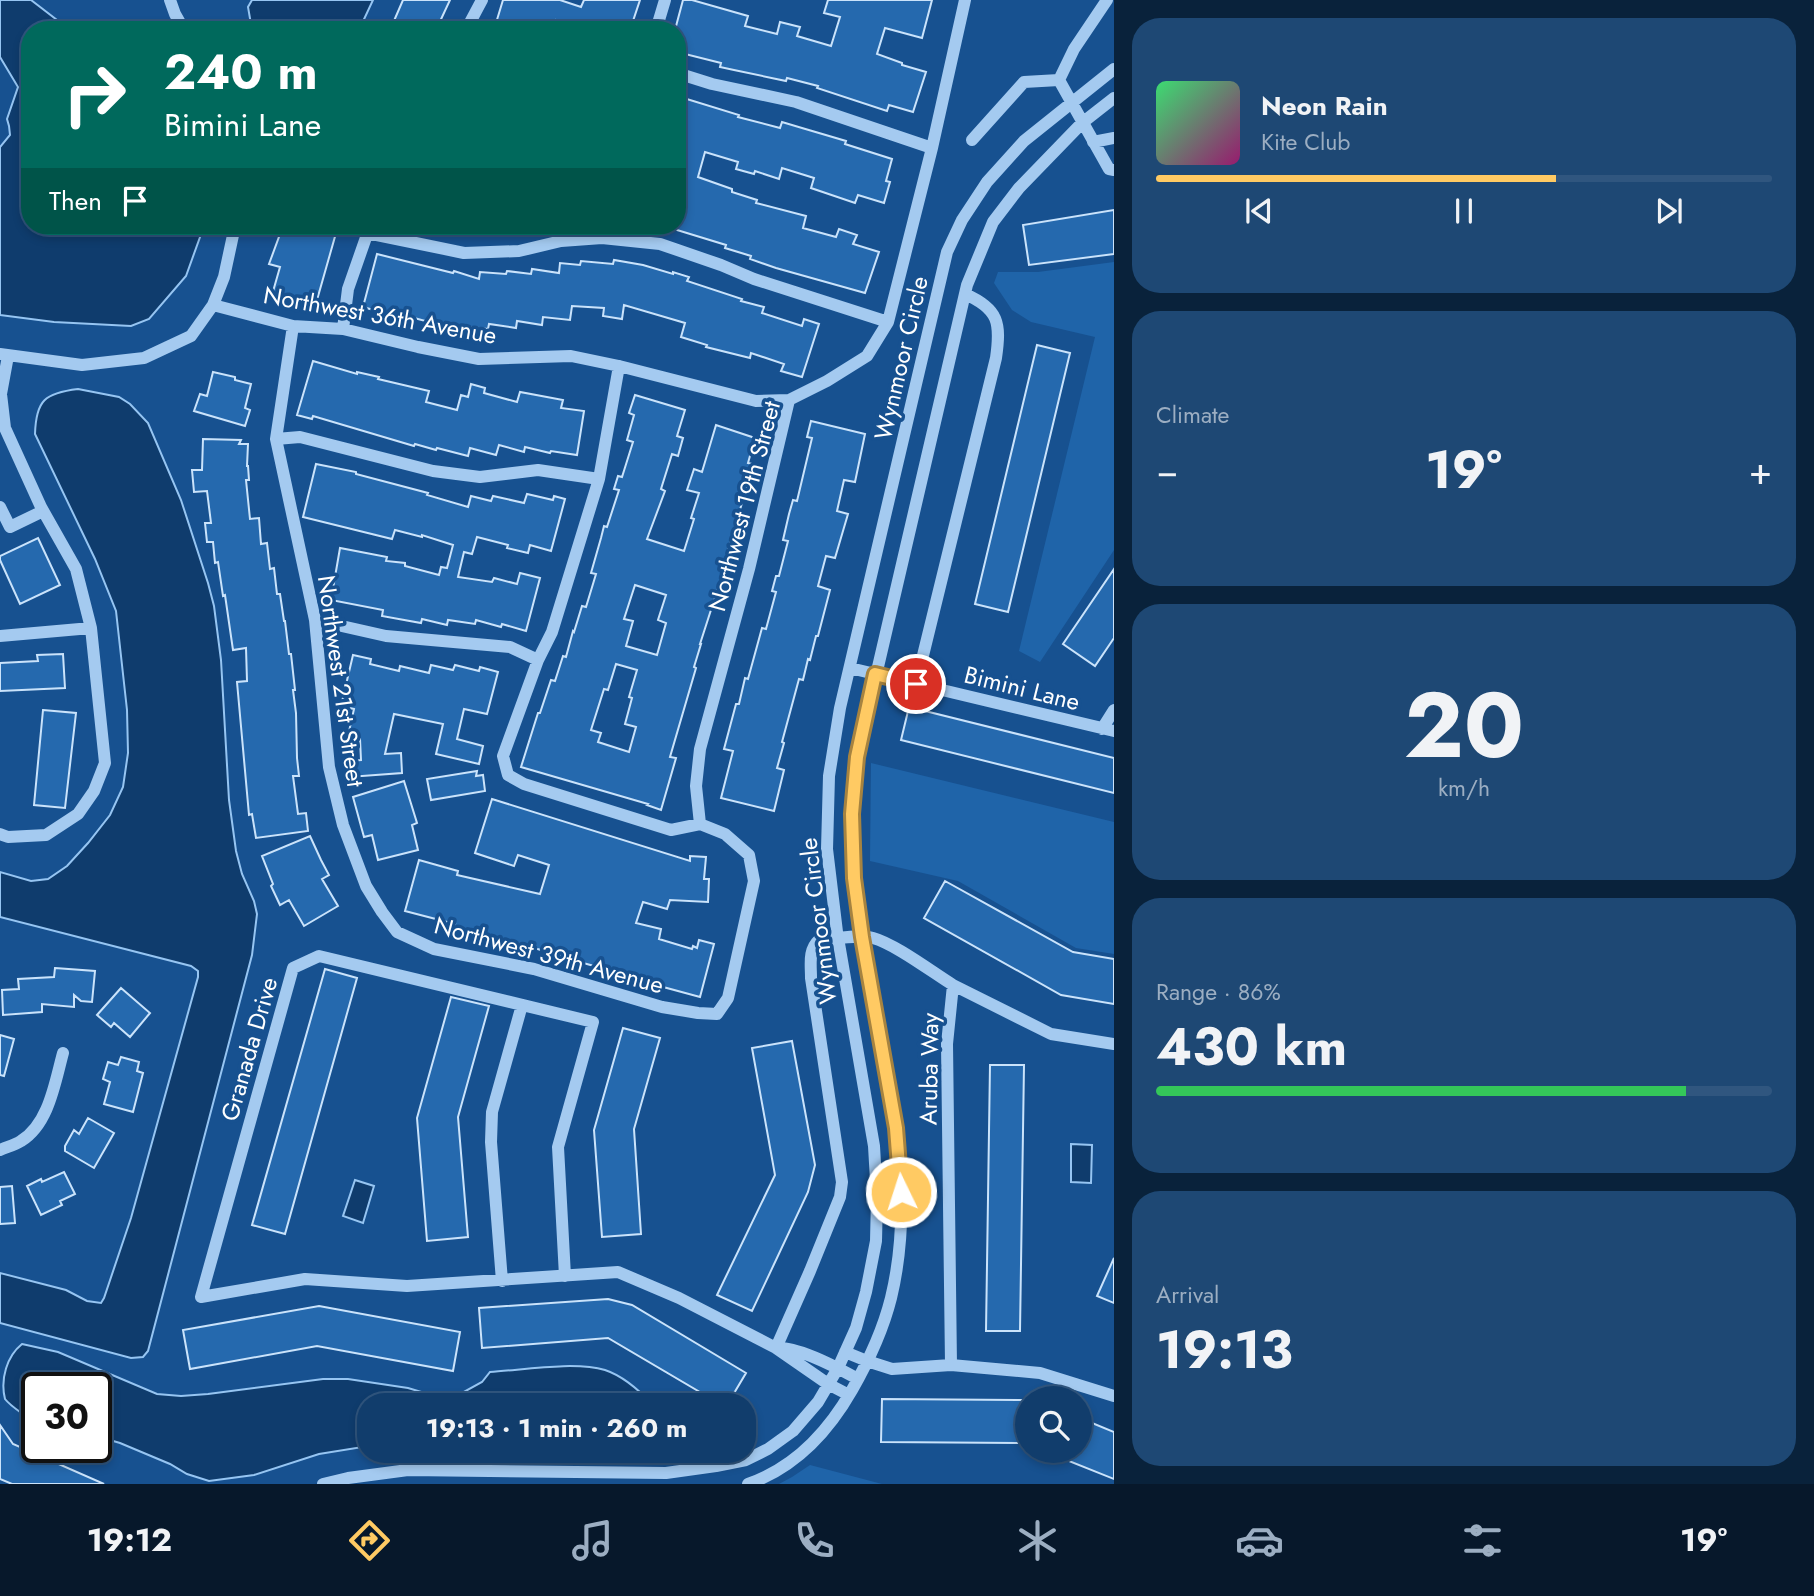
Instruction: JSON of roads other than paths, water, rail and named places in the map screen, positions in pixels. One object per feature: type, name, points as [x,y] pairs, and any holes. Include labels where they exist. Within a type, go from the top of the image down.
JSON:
[{"type":"street","points":[[170,0],[179,21]]},
{"type":"street","points":[[471,21],[482,0]]},
{"type":"street","points":[[659,21],[666,0]]},
{"type":"street","name":"Northwest 19th Street","points":[[700,824],[696,786],[700,749],[749,569],[789,400],[827,381],[867,356],[888,322],[932,148],[965,0]]},
{"type":"street","points":[[1059,80],[1074,49],[1107,0]]},
{"type":"street","name":"Wynmoor Circle","points":[[323,1484],[360,1476],[408,1471],[432,1477],[455,1478],[666,1473],[746,1460],[768,1449],[793,1431],[818,1402],[838,1368],[856,1328],[866,1292],[876,1241],[877,1198],[874,1146],[838,939],[827,849],[829,776],[840,708],[947,252],[961,220],[986,183],[1024,141],[1114,69]]},
{"type":"street","points":[[686,76],[796,102],[932,148]]},
{"type":"street","points":[[1059,80],[1109,169],[1114,170]]},
{"type":"street","points":[[972,140],[1024,82],[1059,80]]},
{"type":"street","name":"Wynmoor Circle","points":[[748,1484],[767,1478],[821,1436],[858,1379],[891,1299],[899,1246],[901,1192],[896,1128],[862,937],[854,878],[852,814],[857,757],[875,674],[965,294],[993,222],[1019,188],[1082,123],[1114,98]]},
{"type":"street","points":[[1093,142],[1114,138]]},
{"type":"street","points":[[0,834],[9,837],[46,835],[78,814],[94,791],[105,763],[91,628],[76,569],[43,511],[5,428],[1,394],[4,355],[82,365],[144,358],[191,336],[213,305],[224,277],[233,235]]},
{"type":"street","points":[[343,329],[348,289],[367,235]]},
{"type":"street","points":[[393,235],[464,253],[519,251],[561,241],[602,237],[660,244],[754,279],[888,322]]},
{"type":"street","points":[[561,241],[563,235]]},
{"type":"street","points":[[916,684],[996,358],[999,335],[995,316],[988,306],[965,294]]},
{"type":"street","name":"Northwest 36th Avenue","points":[[213,305],[293,326],[343,329],[418,348],[480,359],[572,356],[756,401],[789,400]]},
{"type":"street","name":"Northwest 21st Street","points":[[293,326],[276,439],[315,620],[329,767],[343,825],[366,886],[382,912]]},
{"type":"street","points":[[619,366],[598,479],[552,632],[538,660],[503,756],[508,775],[524,785],[671,830],[700,824]]},
{"type":"street","points":[[276,439],[300,437],[433,471],[480,477],[538,470],[598,479]]},
{"type":"street","points":[[0,507],[10,527],[43,511]]},
{"type":"street","points":[[315,620],[386,636],[510,647],[538,660]]},
{"type":"street","points":[[0,636],[91,628]]},
{"type":"street","name":"Bimini Lane","points":[[850,668],[1108,730],[1114,710]]},
{"type":"street","name":"Northwest 39th Avenue","points":[[382,912],[397,932],[434,949],[534,969],[662,1007],[717,1014],[728,998],[754,881],[749,855],[725,834],[700,824]]},
{"type":"street","name":"Aruba Way","points":[[838,939],[873,938],[896,949],[953,985],[1051,1034],[1114,1044]]},
{"type":"street","points":[[776,1348],[840,1197],[842,1182],[811,978],[811,954],[814,945],[819,940],[838,939]]},
{"type":"street","name":"Granada Drive","points":[[565,1276],[558,1147],[593,1022],[319,956],[293,968],[201,1297],[305,1279],[407,1286],[502,1281],[618,1272],[680,1298],[776,1348],[828,1384],[849,1395]]},
{"type":"street","name":"Aruba Way","points":[[951,1365],[947,1044],[953,985]]},
{"type":"street","points":[[502,1281],[491,1142],[492,1112],[522,1005]]},
{"type":"street","points":[[1,1149],[22,1141],[37,1125],[48,1104],[63,1053]]},
{"type":"street","name":"Granada Drive","points":[[776,1348],[790,1348],[858,1379]]},
{"type":"street","points":[[845,1352],[892,1369],[951,1365],[1040,1373],[1114,1396]]}]
